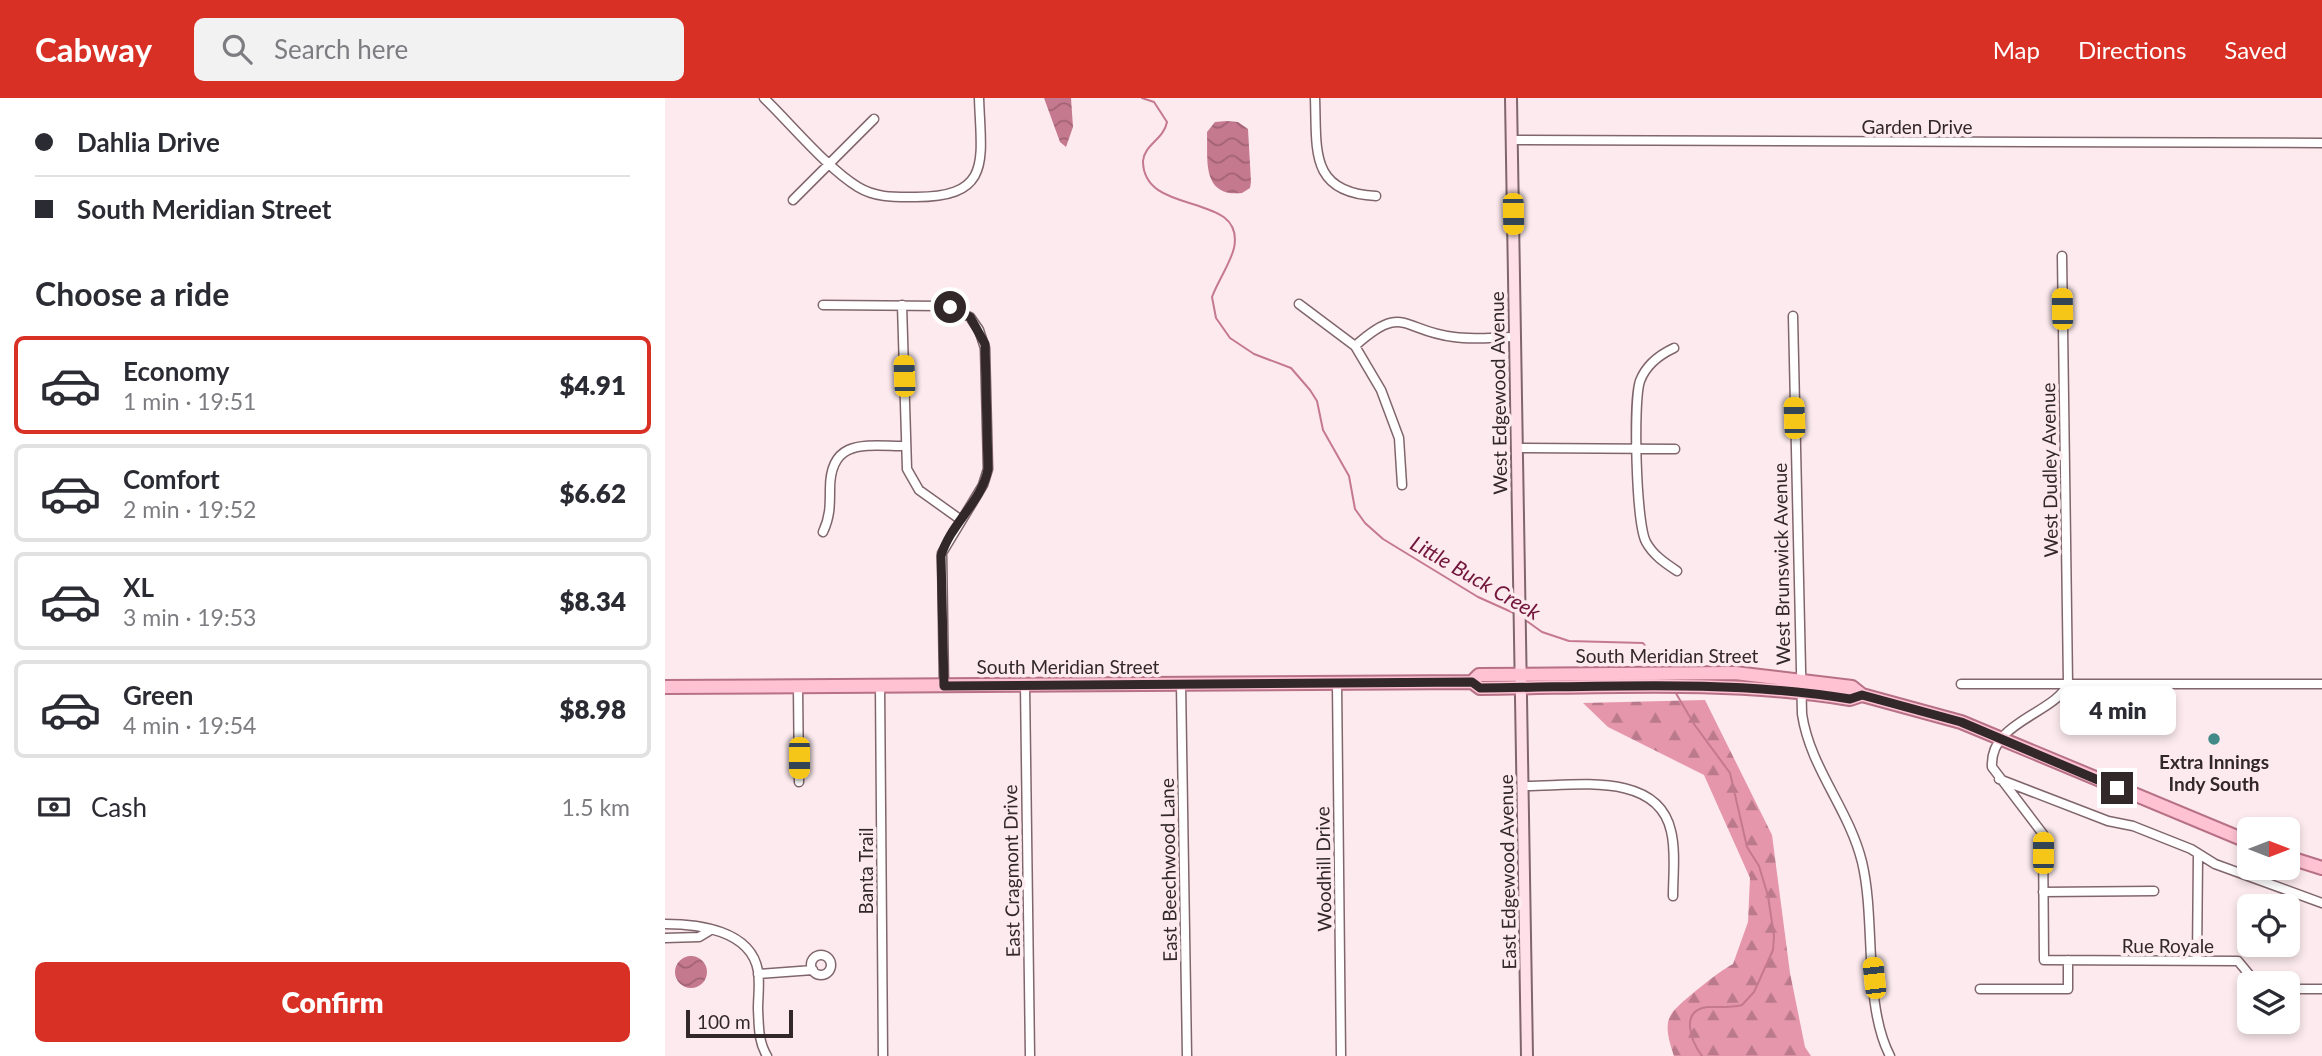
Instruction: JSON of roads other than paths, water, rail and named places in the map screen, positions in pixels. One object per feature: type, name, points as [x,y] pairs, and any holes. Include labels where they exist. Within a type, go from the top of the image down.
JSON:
[{"type":"main road","name":"West Edgewood Avenue","points":[[1511,98],[1521,688]]},
{"type":"main road","name":"South Meridian Street","points":[[1472,682],[1479,675],[1691,673],[1800,685]]},
{"type":"main road","name":"South Meridian Street","points":[[665,687],[1472,682],[1480,688],[1800,685],[1852,687],[1862,695],[1949,718],[2237,837]]},
{"type":"main road","name":"East Edgewood Avenue","points":[[1521,688],[1527,1056]]},
{"type":"main road","points":[[2300,861],[2322,867]]},
{"type":"street","points":[[764,98],[858,187],[883,196],[944,197],[961,190],[978,170],[981,156],[979,98]]},
{"type":"street","points":[[1315,98],[1317,155],[1321,168],[1330,182],[1344,191],[1376,196]]},
{"type":"street","points":[[793,200],[874,118]]},
{"type":"street","name":"Garden Drive","points":[[1511,140],[2322,144]]},
{"type":"street","name":"West Dudley Avenue","points":[[2062,256],[2068,684]]},
{"type":"street","points":[[1299,304],[1355,346],[1381,390],[1393,417],[1401,450],[1402,485]]},
{"type":"street","points":[[823,305],[902,305],[956,309],[970,317],[981,333],[985,348],[988,469],[983,485],[946,541],[941,556],[944,686]]},
{"type":"street","points":[[902,305],[907,469],[912,482],[924,495],[961,520]]},
{"type":"street","name":"West Brunswick Avenue","points":[[1793,316],[1800,685],[1808,742],[1862,862],[1878,1023],[1890,1056]]},
{"type":"street","points":[[1355,346],[1376,327],[1395,321],[1454,337],[1514,337]]},
{"type":"street","points":[[1674,348],[1655,359],[1641,379],[1637,395],[1642,532],[1653,552],[1677,571]]},
{"type":"street","points":[[823,532],[830,517],[831,468],[840,455],[857,447],[906,446]]},
{"type":"street","points":[[1517,448],[1675,449]]},
{"type":"street","name":"Woodhill Drive","points":[[1337,682],[1341,1056]]},
{"type":"street","name":"East Beechwood Lane","points":[[1181,684],[1187,1056]]},
{"type":"street","points":[[1961,684],[2322,684]]},
{"type":"street","points":[[1980,989],[2067,989],[2068,960],[2044,960],[2043,834],[1998,779],[1992,767],[1992,757],[2020,721],[2060,695],[2068,684]]},
{"type":"street","name":"East Cragmont Drive","points":[[1025,685],[1030,1056]]},
{"type":"street","name":"Banta Trail","points":[[880,686],[883,1056]]},
{"type":"street","points":[[798,687],[799,782]]},
{"type":"street","points":[[1998,779],[2108,821],[2133,826],[2191,849],[2215,864],[2322,903]]},
{"type":"street","points":[[1523,786],[1623,787],[1648,796],[1662,810],[1671,832],[1673,896]]},
{"type":"street","points":[[2197,961],[2198,855]]},
{"type":"street","points":[[2043,892],[2154,891]]},
{"type":"street","points":[[665,924],[699,924],[709,931],[731,937],[744,947],[758,974],[759,1032],[767,1056]]},
{"type":"street","points":[[665,938],[699,937],[709,931]]},
{"type":"street","name":"Rue Royale","points":[[2068,960],[2238,961],[2246,971]]},
{"type":"street","points":[[758,974],[813,970]]},
{"type":"street","points":[[2300,989],[2322,989]]},
{"type":"water","points":[[1044,98],[1071,98],[1073,127],[1066,147],[1060,142]]},
{"type":"water","points":[[1215,122],[1238,122],[1248,129],[1251,182],[1250,188],[1242,193],[1229,193],[1219,189],[1209,174],[1207,132]]},
{"type":"water","points":[[691,956],[702,961],[707,972],[702,983],[691,988],[680,983],[675,972],[680,961]]},
{"type":"waterway","name":"Little Buck Creek","points":[[1142,98],[1154,102],[1167,122],[1162,133],[1144,155],[1147,179],[1159,190],[1225,218],[1234,230],[1234,248],[1212,297],[1216,318],[1230,338],[1254,354],[1291,368],[1310,390],[1317,401],[1323,430],[1349,476],[1355,509],[1365,523],[1383,539],[1478,597],[1516,614]]},
{"type":"waterway","name":"Little Buck Creek","points":[[1524,619],[1542,632],[1569,641],[1643,643],[1662,667]]},
{"type":"waterway","name":"Little Buck Creek","points":[[1674,690],[1694,724],[1730,773],[1747,847],[1759,866],[1768,896],[1774,936],[1773,950],[1754,992],[1742,1005],[1708,1007],[1693,1014],[1690,1020],[1691,1035],[1702,1056]]},
{"type":"place","name":"Extra Innings Indy South","points":[[2214,739]]}]
